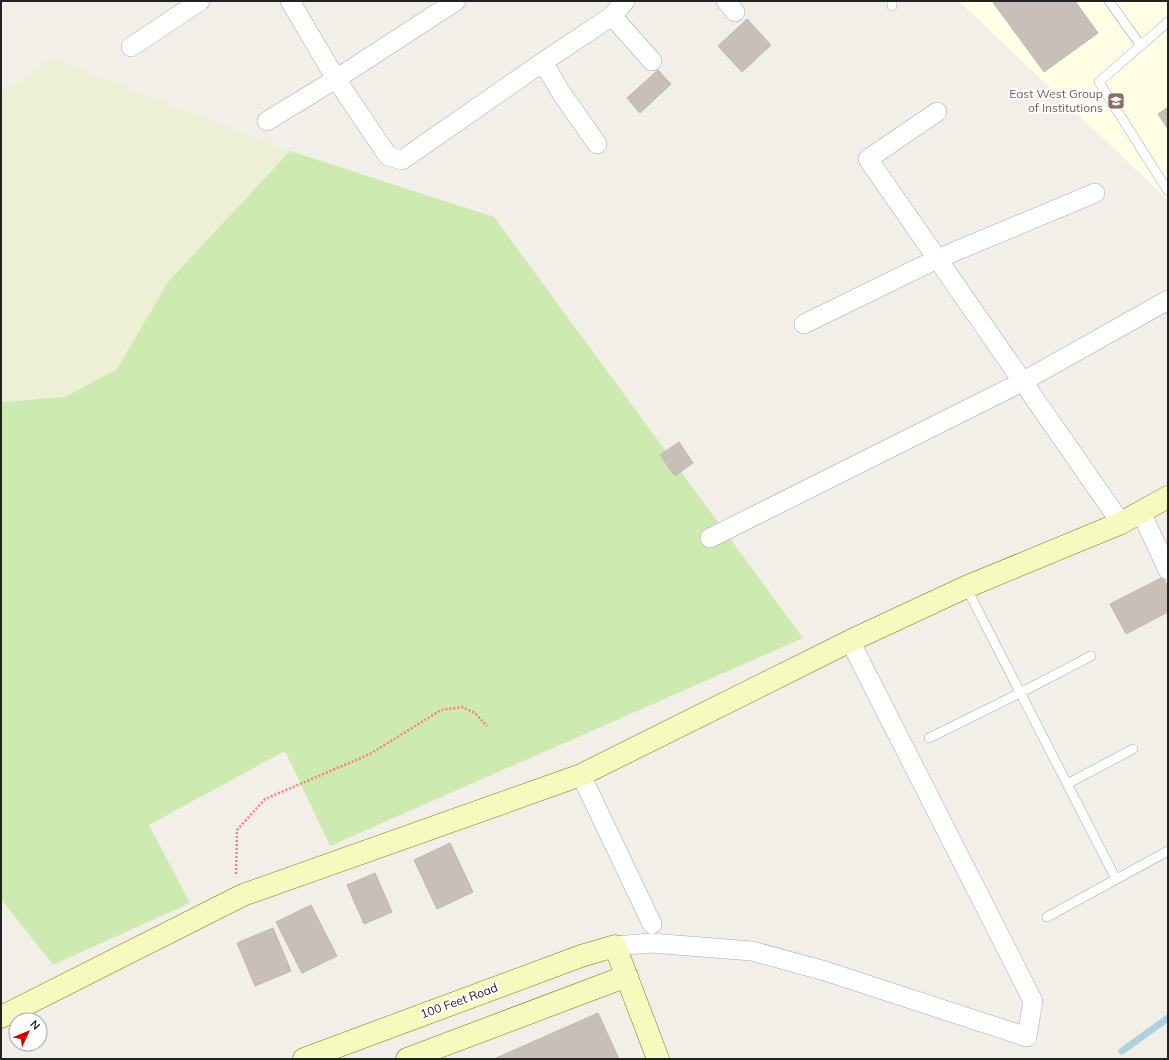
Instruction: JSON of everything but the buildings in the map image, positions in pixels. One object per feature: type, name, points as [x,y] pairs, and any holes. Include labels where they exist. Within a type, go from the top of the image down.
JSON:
[{"type":"street","points":[[131,47],[200,1]]},
{"type":"street","points":[[290,1],[336,79],[388,156],[402,160],[612,16],[625,1]]},
{"type":"street","points":[[267,121],[336,79],[456,1]]},
{"type":"street","points":[[612,16],[652,61]]},
{"type":"street","points":[[543,62],[560,90],[597,144]]},
{"type":"street","points":[[937,112],[868,159],[1121,523]]},
{"type":"street","points":[[804,324],[938,259],[1096,193]]},
{"type":"street","points":[[710,538],[1022,382],[1168,300]]},
{"type":"street","points":[[1,1017],[244,895],[581,775],[850,641],[966,587],[1121,523],[1168,497]]},
{"type":"street","points":[[1141,512],[1168,570]]},
{"type":"street","points":[[658,1059],[615,946],[651,943],[752,951],[825,970],[1027,1037],[1033,1001],[850,641]]},
{"type":"street","points":[[581,775],[652,924]]},
{"type":"street","name":"100 Feet Road","points":[[304,1059],[581,956],[615,946]]},
{"type":"street","points":[[407,1059],[627,976]]},
{"type":"lane","points":[[1109,1],[1141,46]]},
{"type":"lane","points":[[1168,22],[1099,82],[1168,191]]},
{"type":"lane","points":[[966,587],[1116,879]]},
{"type":"lane","points":[[929,738],[1091,656]]},
{"type":"lane","points":[[1067,784],[1133,749]]},
{"type":"lane","points":[[1047,917],[1168,851]]},
{"type":"path","points":[[244,895],[235,872],[237,830],[264,799],[370,754],[441,710],[462,707],[475,713],[487,726]]},
{"type":"shaded area","name":"East West Group of Institutions","points":[[959,1],[1168,1],[1168,200]]},
{"type":"shaded area","points":[[51,58],[290,151],[168,282],[117,369],[65,397],[1,402],[1,94]]},
{"type":"green space","points":[[290,151],[494,217],[803,638],[330,846],[285,751],[149,825],[190,903],[53,965],[1,899],[1,402],[65,397],[117,369],[168,282]]},
{"type":"waterway","points":[[1122,1051],[1168,1018]]},
{"type":"place","name":"East West Group of Institutions","points":[[1116,101]]}]
